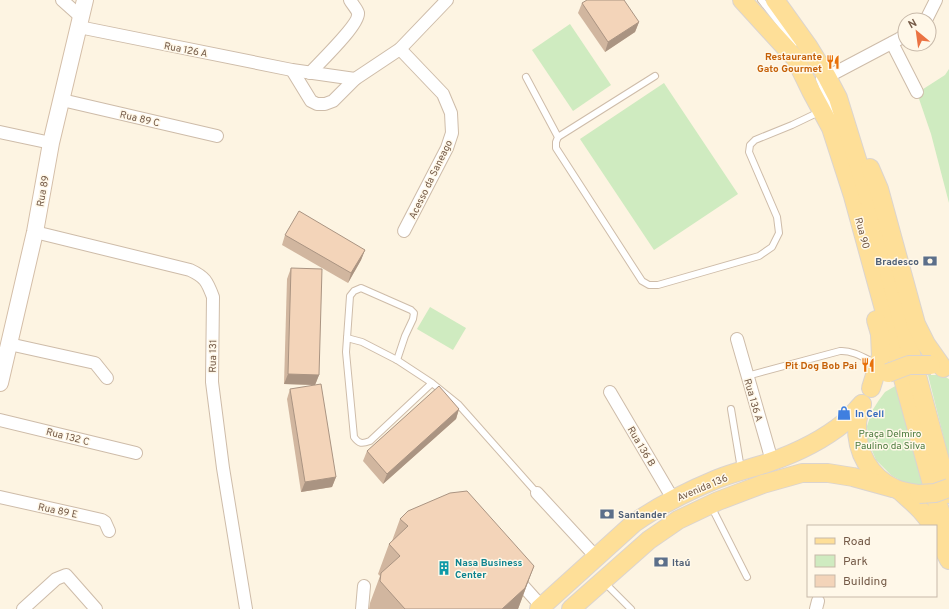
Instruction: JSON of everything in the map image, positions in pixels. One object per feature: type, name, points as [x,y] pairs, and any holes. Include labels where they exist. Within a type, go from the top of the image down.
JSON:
[{"type":"main road","name":"Rua 90","points":[[742,0],[795,58],[831,128],[853,196],[936,499],[949,536]]},
{"type":"main road","name":"Rua 90","points":[[775,0],[808,46],[821,74],[838,98],[868,195],[946,489]]},
{"type":"main road","points":[[811,91],[838,175],[880,334],[883,369],[862,404],[857,423],[858,443],[865,461],[877,477],[897,489],[920,509],[932,525]]},
{"type":"main road","points":[[838,98],[880,189],[916,324],[941,368]]},
{"type":"main road","points":[[883,369],[909,365],[941,368]]},
{"type":"main road","name":"Avenida 136","points":[[541,608],[634,523],[650,512],[718,478],[772,461],[805,448],[846,422],[862,404]]},
{"type":"main road","name":"Avenida 136","points":[[571,609],[649,540],[678,520],[763,484],[802,473],[828,473],[853,477],[897,489]]},
{"type":"main road","points":[[897,489],[919,494],[935,493],[946,489]]},
{"type":"main road","points":[[937,536],[949,560]]},
{"type":"street","points":[[62,0],[80,22]]},
{"type":"street","name":"Rua 89","points":[[0,383],[35,232],[51,143],[85,0]]},
{"type":"street","points":[[310,73],[348,33],[358,19],[358,13],[350,0]]},
{"type":"street","points":[[292,70],[311,101],[317,104],[325,104],[334,101],[355,79],[400,49],[447,0]]},
{"type":"street","points":[[930,12],[936,0]]},
{"type":"street","name":"Rua 126 A","points":[[80,22],[292,70]]},
{"type":"street","points":[[821,74],[897,40]]},
{"type":"street","points":[[892,43],[917,92]]},
{"type":"street","name":"Acesso da Saneago","points":[[400,49],[443,94],[451,113],[452,133],[447,148],[404,231]]},
{"type":"street","points":[[292,70],[355,79]]},
{"type":"street","name":"Rua 89 C","points":[[62,100],[217,136]]},
{"type":"street","points":[[0,132],[51,143]]},
{"type":"street","name":"Rua 131","points":[[35,232],[190,270],[201,275],[209,285],[214,296],[212,382],[223,468],[246,609]]},
{"type":"street","name":"Rua 136 A","points":[[737,339],[772,461]]},
{"type":"street","points":[[9,344],[95,362],[106,378]]},
{"type":"street","name":"Rua 136 B","points":[[610,392],[674,499]]},
{"type":"street","name":"Rua 132 C","points":[[0,420],[136,453]]},
{"type":"street","points":[[537,493],[597,558]]},
{"type":"street","name":"Rua 89 E","points":[[0,497],[102,520],[105,522],[109,531]]},
{"type":"street","points":[[511,572],[541,608]]},
{"type":"street","points":[[23,609],[56,579],[66,575],[96,609]]},
{"type":"street","points":[[362,609],[364,586]]},
{"type":"lane","points":[[761,0],[798,46]]},
{"type":"lane","points":[[821,74],[818,78],[838,125]]},
{"type":"lane","points":[[655,76],[558,136],[556,142],[556,148],[642,281],[649,286],[658,285],[759,256],[772,247],[779,233],[777,217],[749,152],[750,145],[756,140],[792,125],[817,112]]},
{"type":"lane","points":[[526,77],[558,136]]},
{"type":"lane","points":[[397,360],[414,313],[411,310],[361,288],[354,290],[350,296],[346,352],[354,437],[357,441],[363,443],[370,441],[432,383]]},
{"type":"lane","points":[[347,338],[362,342],[397,360],[432,383],[458,404],[537,493]]},
{"type":"lane","points":[[747,376],[840,351],[852,353],[883,369]]},
{"type":"lane","points":[[904,357],[909,373]]},
{"type":"lane","points":[[731,409],[741,471]]},
{"type":"lane","points":[[946,489],[949,520]]},
{"type":"lane","points":[[711,505],[747,577]]},
{"type":"lane","points":[[603,580],[631,609]]},
{"type":"green space","points":[[570,24],[611,85],[573,111],[532,50]]},
{"type":"green space","points":[[949,69],[949,203],[931,134],[917,93],[945,75]]},
{"type":"green space","points":[[664,83],[738,194],[654,250],[580,139]]},
{"type":"green space","points":[[430,307],[466,328],[453,350],[417,329]]},
{"type":"green space","name":"Praça Delmiro Paulino da Silva","points":[[928,375],[942,375],[949,379],[949,459]]},
{"type":"green space","name":"Praça Delmiro Paulino da Silva","points":[[897,385],[923,487],[908,485],[891,475],[876,460],[868,441],[867,426],[872,411],[885,392]]},
{"type":"building","points":[[587,0],[624,0],[639,22],[608,42],[582,3]]},
{"type":"building","points":[[299,211],[365,250],[351,273],[285,235]]},
{"type":"building","points":[[291,268],[322,269],[319,375],[288,374]]},
{"type":"building","points":[[321,384],[336,477],[305,482],[290,389]]},
{"type":"building","points":[[439,386],[459,409],[387,474],[367,451]]},
{"type":"building","name":"Nasa Business Center","points":[[467,491],[534,566],[525,588],[502,609],[405,609],[380,581],[381,573],[400,556],[389,544],[408,526],[400,519],[408,511],[450,493]]},
{"type":"place","name":"Restaurante Gato Gourmet","points":[[833,62]]},
{"type":"place","name":"Bradesco","points":[[930,261]]},
{"type":"place","name":"Pit Dog Bob Pai","points":[[868,365]]},
{"type":"place","name":"In Cell","points":[[844,413]]},
{"type":"place","name":"Santander","points":[[607,514]]},
{"type":"place","name":"Itaú","points":[[661,562]]},
{"type":"place","name":"Nasa Business Center","points":[[444,568]]}]
